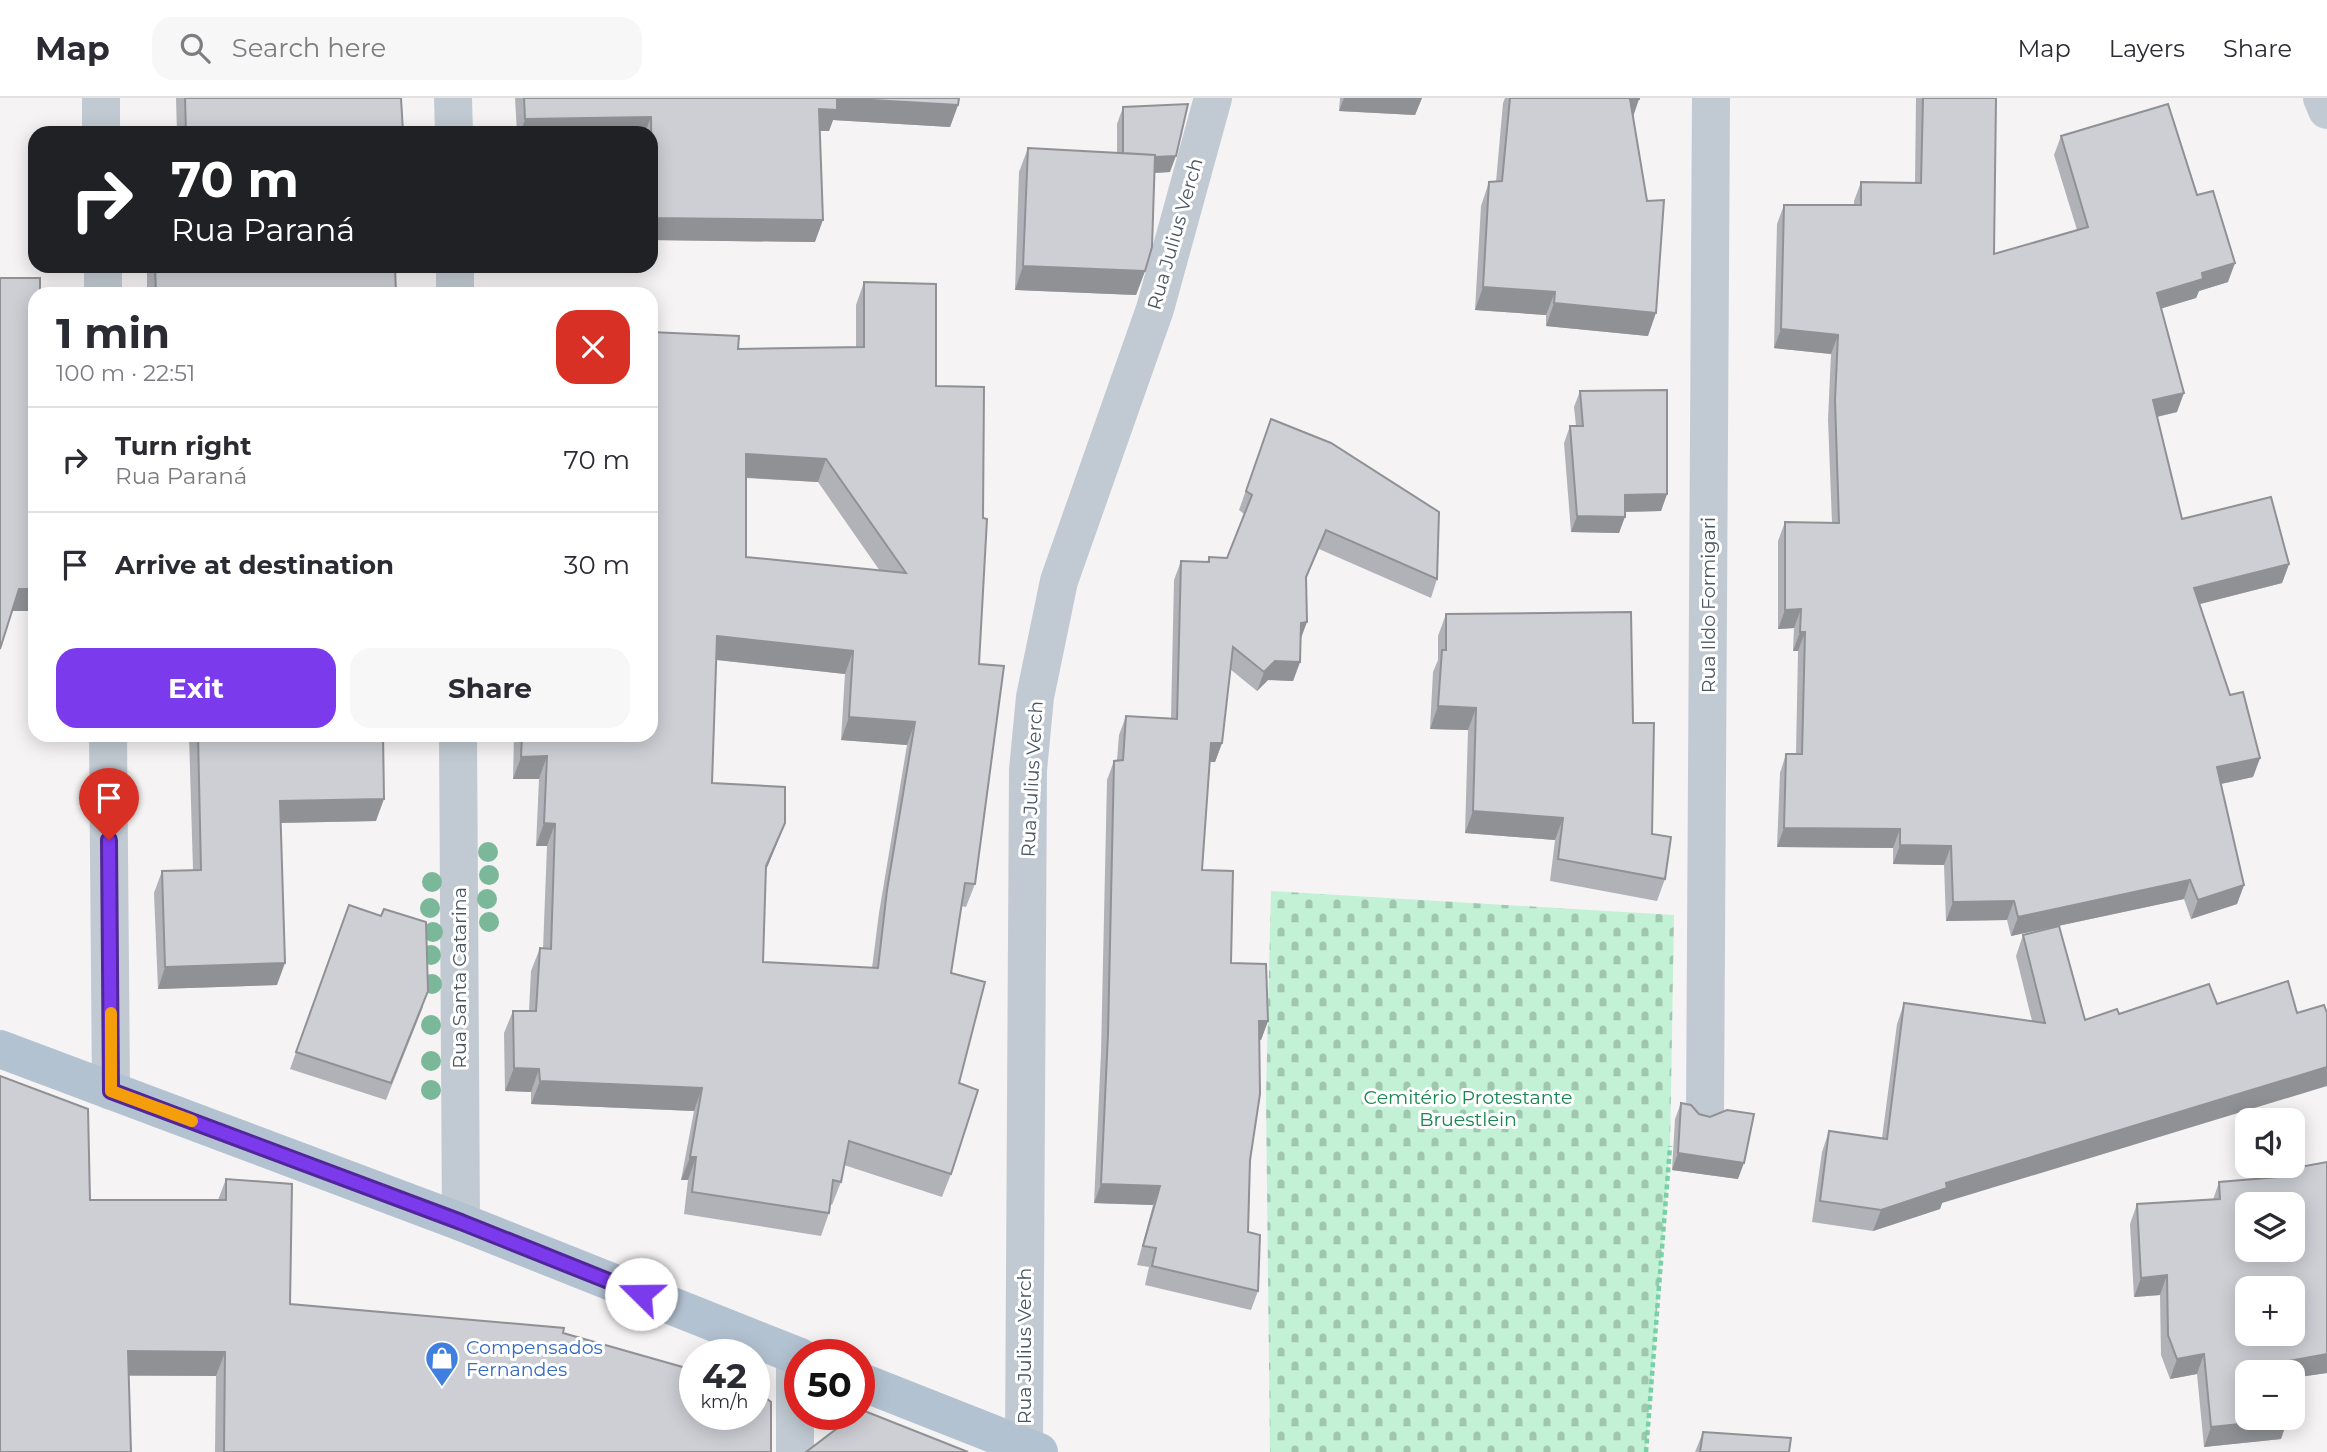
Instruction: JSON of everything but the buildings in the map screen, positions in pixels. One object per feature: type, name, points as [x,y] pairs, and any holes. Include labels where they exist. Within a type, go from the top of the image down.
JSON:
[{"type":"main road","points":[[0,1049],[461,1222],[784,1350]]},
{"type":"main road","points":[[875,1387],[1032,1449]]},
{"type":"street","points":[[101,98],[101,126]]},
{"type":"street","points":[[453,98],[454,126]]},
{"type":"street","name":"Rua Julius Verch","points":[[1032,1449],[1028,770],[1035,697],[1059,581],[1155,309],[1213,98]]},
{"type":"street","name":"Rua Ildo Formigari","points":[[1705,1112],[1711,98]]},
{"type":"street","points":[[2322,98],[2327,110]]},
{"type":"street","points":[[108,742],[111,1091]]},
{"type":"street","name":"Rua Santa Catarina","points":[[458,742],[461,1222]]},
{"type":"street","points":[[794,1452],[795,1430]]},
{"type":"path","points":[[1646,1452],[1670,1135]]},
{"type":"green space","name":"Cemitério Protestante Bruestlein","points":[[1271,891],[1674,915],[1670,1148],[1646,1452],[1270,1452],[1266,1097]]},
{"type":"slow traffic","points":[[111,1013],[111,1091],[192,1121]]},
{"type":"place","name":"Compensados Fernandes","points":[[442,1388]]},
{"type":"route","points":[[109,840],[111,1091],[461,1222],[641,1294]]}]
